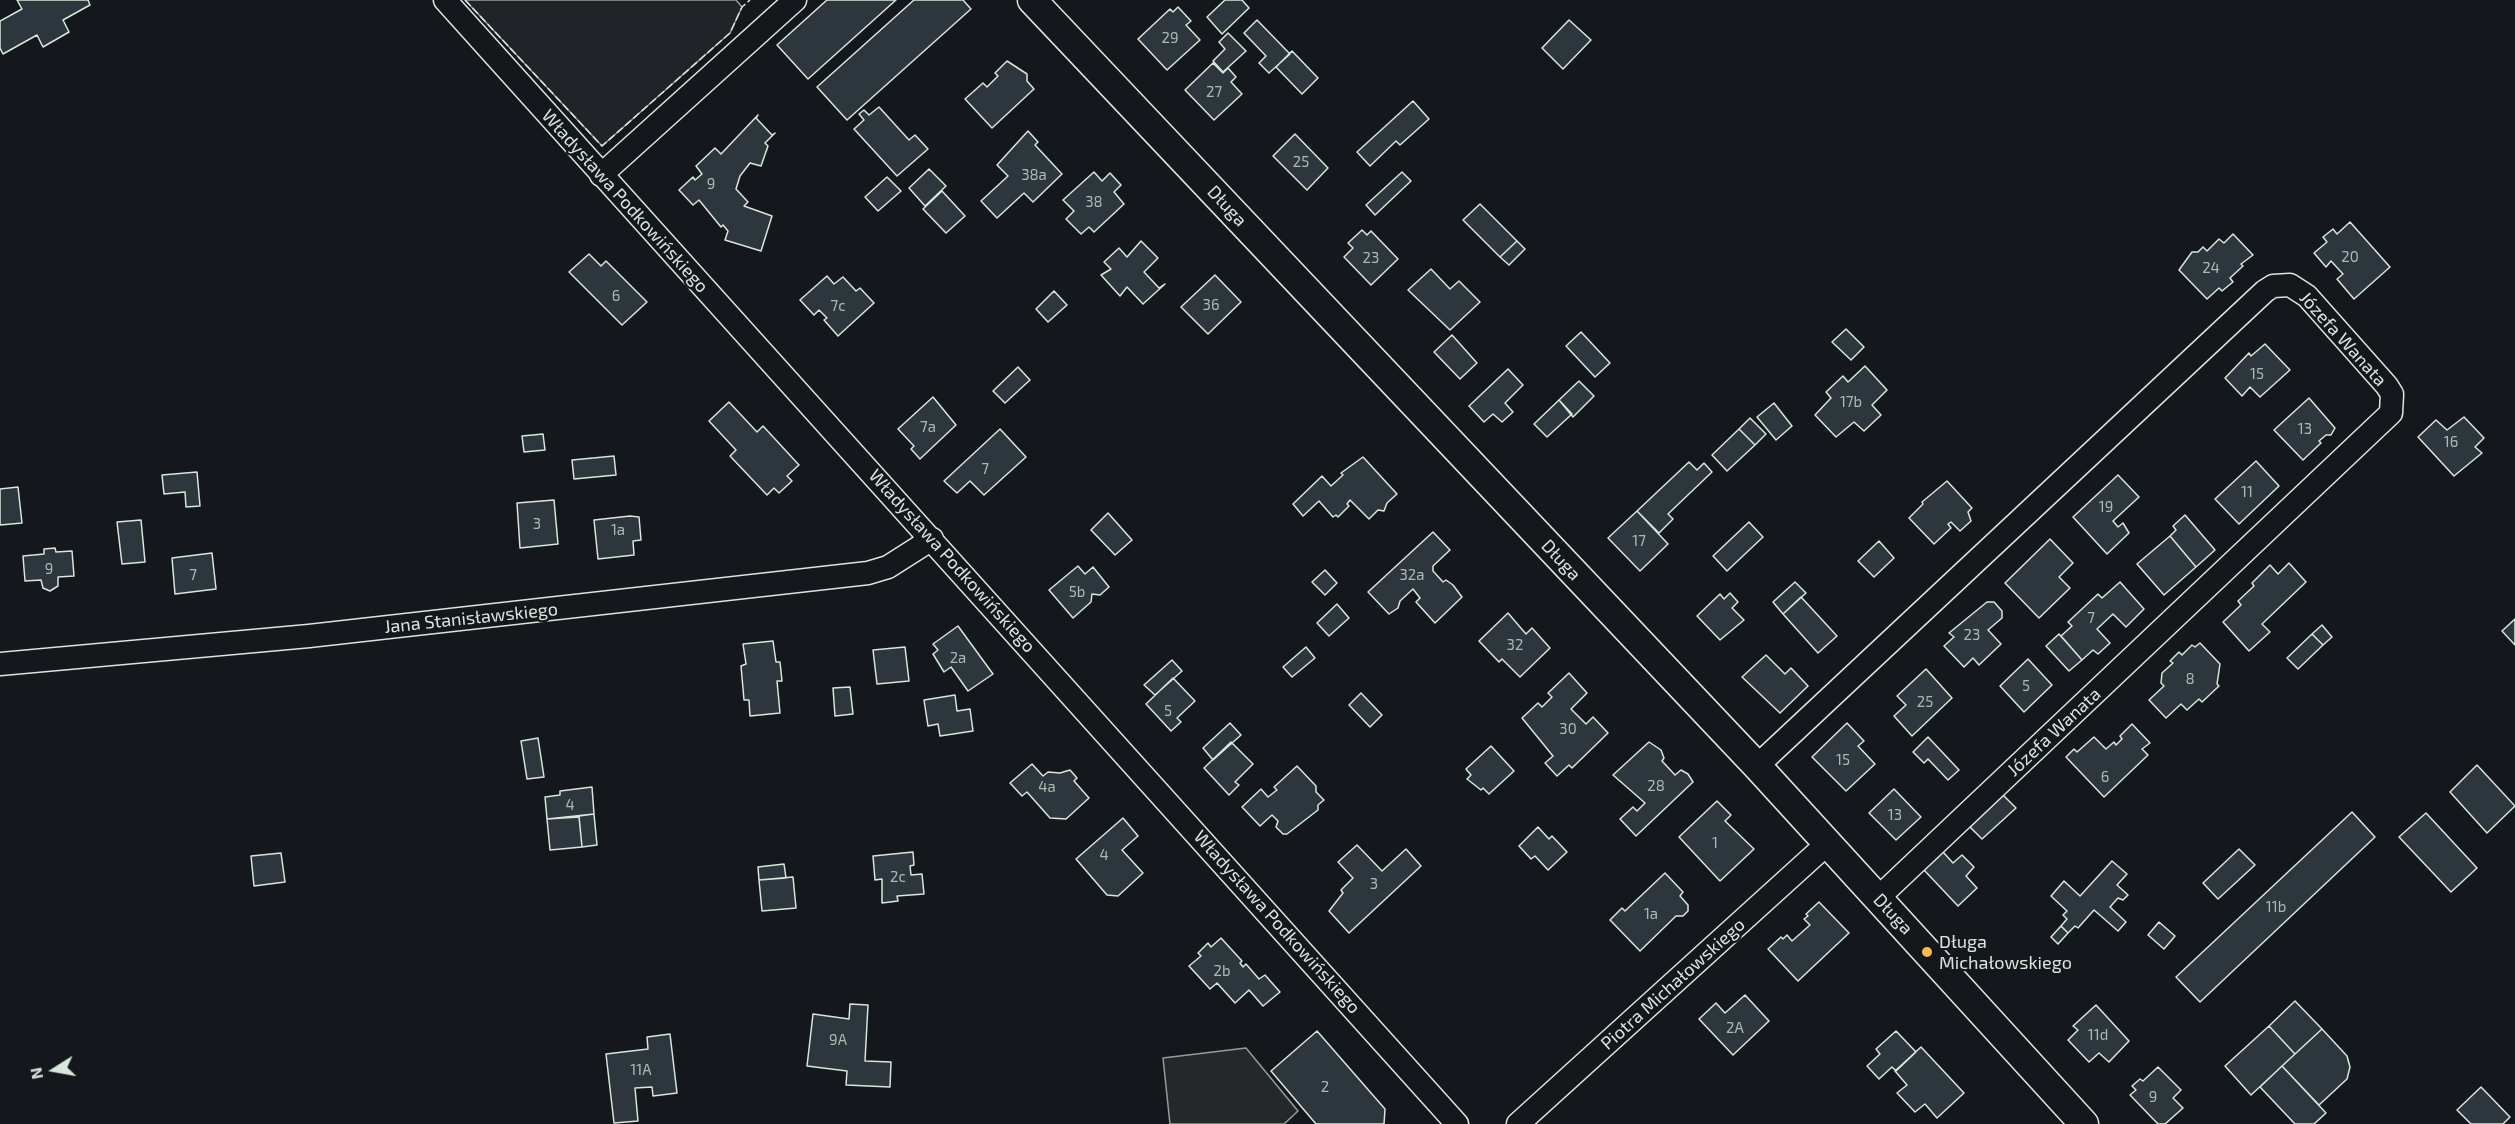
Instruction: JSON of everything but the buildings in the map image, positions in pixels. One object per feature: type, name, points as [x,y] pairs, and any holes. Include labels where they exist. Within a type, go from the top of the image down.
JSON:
[{"type":"street","name":"Władysława Podkowińskiego","points":[[445,0],[601,176],[932,539],[1457,1124]]},
{"type":"street","points":[[601,176],[795,0]]},
{"type":"street","name":"Długa","points":[[1032,0],[1757,766],[2084,1124]]},
{"type":"street","name":"Józefa Wanata","points":[[1757,766],[2265,291],[2273,286],[2290,285],[2307,296],[2387,386],[2392,394],[2391,413],[1878,898]]},
{"type":"street","name":"Jana Stanisławskiego","points":[[0,664],[320,634],[868,573],[888,567],[932,539]]},
{"type":"street","name":"Piotra Michałowskiego","points":[[1518,1124],[1828,843]]},
{"type":"shaded area","points":[[465,0],[736,0],[742,7],[730,33],[602,146]]},
{"type":"shaded area","points":[[1246,1048],[1298,1111],[1284,1124],[1170,1124],[1163,1058]]},
{"type":"fence","points":[[465,0],[602,146],[730,33],[742,7],[750,0]]},
{"type":"place","name":"Długa Michałowskiego","points":[[1927,952]]}]
